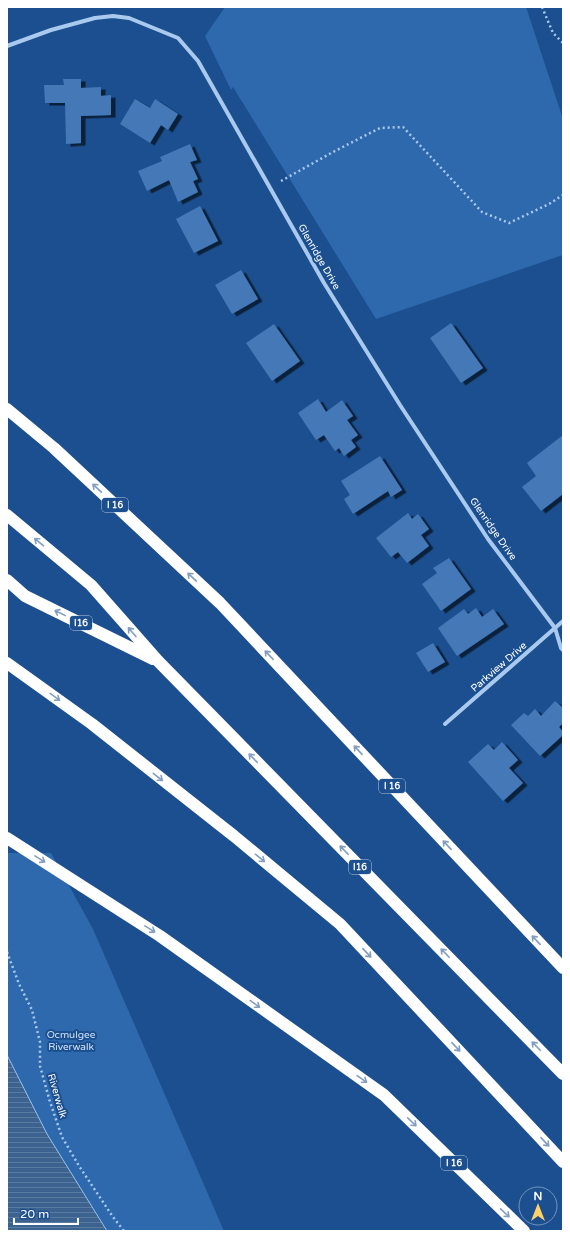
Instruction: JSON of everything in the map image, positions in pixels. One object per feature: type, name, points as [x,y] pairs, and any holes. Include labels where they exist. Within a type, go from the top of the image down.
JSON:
[{"type":"highway","name":"I 16","points":[[7,409],[54,448],[220,603],[563,968]]},
{"type":"highway","points":[[7,515],[91,585],[158,661]]},
{"type":"highway","name":"I16","points":[[7,580],[25,596],[158,661],[563,1074]]},
{"type":"highway","points":[[7,659],[24,674]]},
{"type":"highway","points":[[7,663],[92,724],[234,836],[340,924],[563,1162]]},
{"type":"highway","name":"I 16","points":[[7,838],[160,936],[384,1095],[524,1231]]},
{"type":"street","name":"Glenridge Drive","points":[[7,46],[51,30],[95,18],[113,16],[129,18],[178,38],[198,61],[324,283],[400,405],[488,539],[555,628]]},
{"type":"street","name":"Parkview Drive","points":[[445,724],[563,621]]},
{"type":"street","points":[[555,628],[563,650]]},
{"type":"path","points":[[542,7],[553,33],[563,43]]},
{"type":"path","points":[[270,188],[332,152],[380,128],[403,128],[482,212],[509,223],[563,195]]},
{"type":"path","name":"Riverwalk","points":[[7,952],[19,984],[32,1010],[40,1042],[40,1066],[62,1137],[87,1179],[124,1231]]},
{"type":"green space","points":[[225,7],[526,7],[563,119],[563,255],[376,319],[233,87],[231,90],[205,36]]},
{"type":"green space","name":"Ocmulgee Riverwalk","points":[[7,853],[51,853],[93,929],[224,1231],[107,1231],[47,1134],[7,1055]]},
{"type":"shaded area","points":[[7,1055],[47,1134],[107,1231],[7,1231]]},
{"type":"building","points":[[63,79],[81,79],[81,88],[101,87],[101,96],[111,95],[111,115],[81,116],[81,143],[66,144],[65,103],[45,103],[44,85],[64,85]]},
{"type":"building","points":[[135,99],[150,108],[155,99],[178,114],[168,130],[161,125],[150,143],[120,124]]},
{"type":"building","points":[[190,144],[197,160],[190,162],[198,179],[193,181],[198,192],[178,202],[169,180],[147,191],[138,171],[162,161],[160,157]]},
{"type":"building","points":[[200,206],[218,241],[194,253],[176,219]]},
{"type":"building","points":[[241,270],[258,299],[232,314],[215,285]]},
{"type":"building","points":[[451,323],[483,368],[461,383],[430,338]]},
{"type":"building","points":[[274,324],[300,361],[272,381],[246,343]]},
{"type":"building","points":[[318,399],[326,412],[342,400],[353,416],[347,420],[358,435],[351,440],[356,447],[344,456],[339,448],[335,451],[324,435],[316,440],[298,413]]},
{"type":"building","points":[[563,435],[563,494],[541,511],[522,487],[536,476],[527,463]]},
{"type":"building","points":[[380,456],[402,490],[391,497],[388,491],[353,514],[344,499],[350,495],[341,481]]},
{"type":"building","points":[[408,513],[412,519],[418,514],[429,529],[421,535],[429,546],[407,563],[398,552],[391,557],[376,538]]},
{"type":"building","points":[[449,558],[471,589],[441,611],[422,584],[437,573],[433,568]]},
{"type":"building","points":[[476,608],[482,617],[493,609],[504,624],[457,656],[438,628],[464,609],[468,614]]},
{"type":"building","points":[[433,643],[445,662],[428,672],[416,653]]},
{"type":"building","points":[[555,701],[563,708],[563,723],[559,727],[563,732],[563,735],[540,756],[511,725],[524,713],[528,716],[535,709],[541,716]]},
{"type":"building","points":[[502,742],[518,760],[509,768],[523,783],[503,801],[468,762],[488,744],[494,750]]}]
